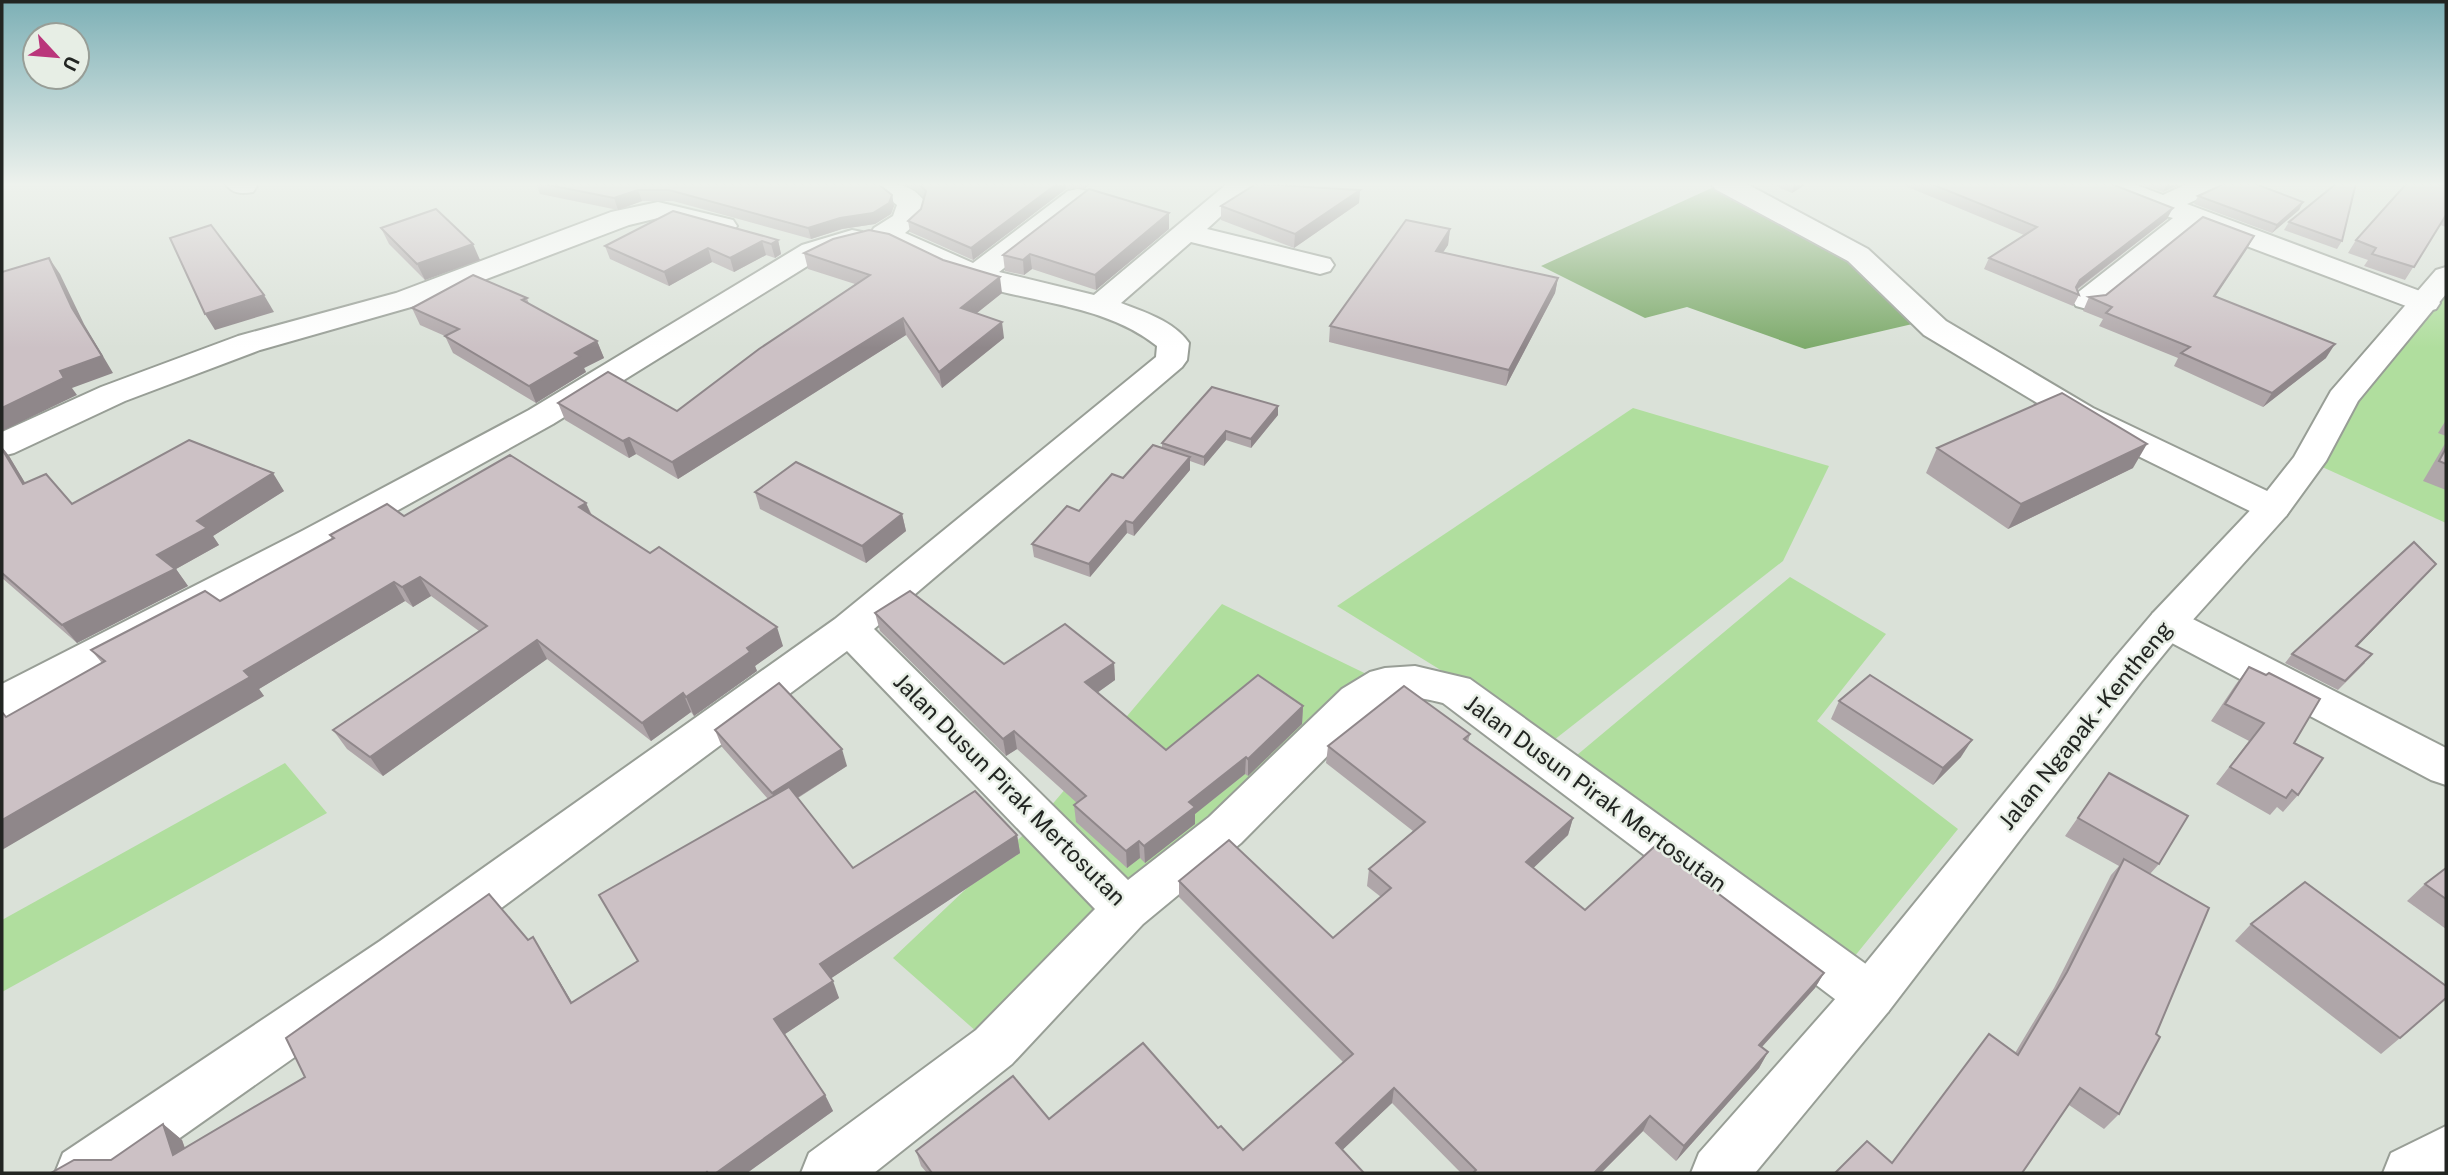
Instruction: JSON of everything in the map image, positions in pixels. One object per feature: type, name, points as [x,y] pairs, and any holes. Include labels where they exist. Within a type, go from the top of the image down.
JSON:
[{"type":"street","points":[[2,445],[113,394],[249,344],[414,296],[568,238]]},
{"type":"street","points":[[764,238],[812,251]]},
{"type":"street","points":[[2,703],[315,540],[541,417],[812,251],[858,238]]},
{"type":"street","points":[[83,1173],[397,957],[849,629],[940,549],[1049,464],[1171,360],[1173,343],[1160,330],[1098,307],[976,275],[893,238]]},
{"type":"street","points":[[976,275],[1025,238]]},
{"type":"street","points":[[1098,307],[1177,238]]},
{"type":"street","points":[[1208,238],[1320,265]]},
{"type":"street","points":[[1826,238],[1858,255],[1935,328],[2069,408],[2273,508]]},
{"type":"street","points":[[2088,300],[2165,238]]},
{"type":"street","points":[[2262,238],[2436,289]]},
{"type":"street","name":"Jalan Ngapak - Kentheng","points":[[1719,1173],[1870,996],[2167,623],[2273,508],[2309,461],[2343,398],[2436,289]]},
{"type":"street","points":[[2167,623],[2446,768]]},
{"type":"street","name":"Jalan Dusun Pirak Mertosutan","points":[[849,629],[1126,909],[1225,830],[1357,700],[1385,683],[1415,681],[1455,690],[1870,996]]},
{"type":"street","points":[[829,1173],[994,1047],[1126,909]]},
{"type":"street","points":[[2411,1173],[2446,1153]]},
{"type":"shaded area","points":[[1603,238],[1817,238],[1852,256],[1921,322],[1805,349],[1687,307],[1645,318],[1541,266]]},
{"type":"shaded area","points":[[2446,276],[2446,523],[2309,461]]},
{"type":"shaded area","points":[[1633,408],[1829,466],[1783,561],[1554,740],[1337,606]]},
{"type":"shaded area","points":[[1790,577],[1886,634],[1817,721],[1958,829],[1850,962],[1577,755]]},
{"type":"shaded area","points":[[1222,604],[1385,683],[994,1047],[893,958],[1039,820]]},
{"type":"shaded area","points":[[285,763],[327,813],[2,992],[2,920]]},
{"type":"building","points":[[170,238],[221,238],[264,295],[205,314]]},
{"type":"building","points":[[391,238],[466,238],[473,244],[417,264]]},
{"type":"building","points":[[621,238],[778,240],[771,244],[762,241],[730,258],[708,248],[664,272],[605,246]]},
{"type":"building","points":[[897,238],[943,260],[1000,277],[961,308],[1002,322],[939,372],[903,318],[672,462],[629,438],[623,441],[558,403],[608,372],[677,411],[759,349],[870,275],[804,253],[833,239]]},
{"type":"building","points":[[947,238],[985,238],[971,248]]},
{"type":"building","points":[[1025,238],[1139,238],[1095,275],[1030,254],[1023,260],[1003,255]]},
{"type":"building","points":[[1393,238],[1444,238],[1436,251],[1558,278],[1509,370],[1330,326]]},
{"type":"building","points":[[2020,238],[2134,238],[2080,280],[2076,287],[2079,295],[1989,258]]},
{"type":"building","points":[[2177,238],[2253,238],[2214,296],[2335,344],[2272,393],[2181,353],[2190,347],[2106,313],[2112,307],[2089,297],[2106,295]]},
{"type":"building","points":[[2358,238],[2432,238],[2414,267],[2372,254],[2376,248],[2356,240]]},
{"type":"building","points":[[49,258],[72,308],[102,356],[60,371],[64,378],[2,408],[2,272]]},
{"type":"building","points":[[473,275],[527,298],[522,300],[597,341],[575,353],[580,356],[529,386],[445,336],[459,329],[412,308]]},
{"type":"building","points":[[1212,387],[1278,406],[1251,439],[1226,431],[1204,457],[1162,443]]},
{"type":"building","points":[[2062,393],[2147,444],[2021,504],[1937,448]]},
{"type":"building","points":[[189,440],[273,473],[197,521],[207,528],[157,555],[175,569],[62,625],[2,573],[2,449],[23,484],[46,474],[72,504]]},
{"type":"building","points":[[1153,445],[1190,457],[1133,523],[1126,521],[1089,564],[1032,544],[1067,506],[1079,511],[1112,474],[1123,478]]},
{"type":"building","points":[[2446,448],[2446,464],[2439,461]]},
{"type":"building","points":[[510,455],[586,503],[579,507],[650,553],[659,547],[777,627],[747,648],[750,652],[686,697],[683,693],[642,723],[537,640],[370,757],[333,730],[487,626],[420,577],[402,587],[394,582],[244,671],[250,677],[2,820],[2,712],[6,717],[105,661],[91,650],[205,591],[220,601],[334,538],[330,535],[387,504],[404,516]]},
{"type":"building","points":[[796,462],[902,514],[862,546],[755,492]]},
{"type":"building","points":[[2414,542],[2436,564],[2356,646],[2372,654],[2345,681],[2292,654]]},
{"type":"building","points":[[910,591],[1004,664],[1065,624],[1114,663],[1085,682],[1166,750],[1258,675],[1303,706],[1248,759],[1246,757],[1189,802],[1195,807],[1144,846],[1139,841],[1126,851],[1074,805],[1086,796],[1014,731],[1003,739],[875,613]]},
{"type":"building","points":[[2249,667],[2266,675],[2269,673],[2320,699],[2294,743],[2323,758],[2298,795],[2292,790],[2286,798],[2230,767],[2264,723],[2225,704]]},
{"type":"building","points":[[1870,675],[1972,740],[1943,768],[1839,701]]},
{"type":"building","points":[[779,683],[842,749],[772,793],[715,730]]},
{"type":"building","points":[[1404,686],[1470,734],[1464,739],[1573,818],[1526,862],[1585,910],[1655,846],[1824,973],[1759,1045],[1768,1052],[1684,1146],[1650,1116],[1594,1173],[1473,1173],[1476,1170],[1394,1088],[1336,1143],[1364,1173],[932,1173],[916,1151],[1013,1076],[1049,1119],[1143,1043],[1218,1128],[1221,1126],[1243,1150],[1353,1054],[1179,881],[1229,840],[1333,938],[1391,888],[1369,869],[1425,822],[1328,746]]},
{"type":"building","points":[[2109,773],[2188,816],[2159,864],[2078,818]]},
{"type":"building","points":[[789,787],[853,868],[975,791],[1017,835],[820,964],[833,981],[774,1019],[825,1095],[716,1173],[51,1173],[74,1160],[111,1160],[163,1124],[173,1155],[305,1077],[286,1038],[489,894],[528,940],[533,937],[571,1003],[638,961],[599,895]]},
{"type":"building","points":[[2124,859],[2209,908],[2156,1034],[2160,1037],[2119,1114],[2080,1088],[2022,1173],[1835,1173],[1867,1141],[1892,1163],[1989,1034],[2018,1055],[2067,972]]},
{"type":"building","points":[[2446,868],[2446,899],[2425,884]]},
{"type":"building","points":[[2305,882],[2446,986],[2446,998],[2400,1038],[2251,924]]}]
